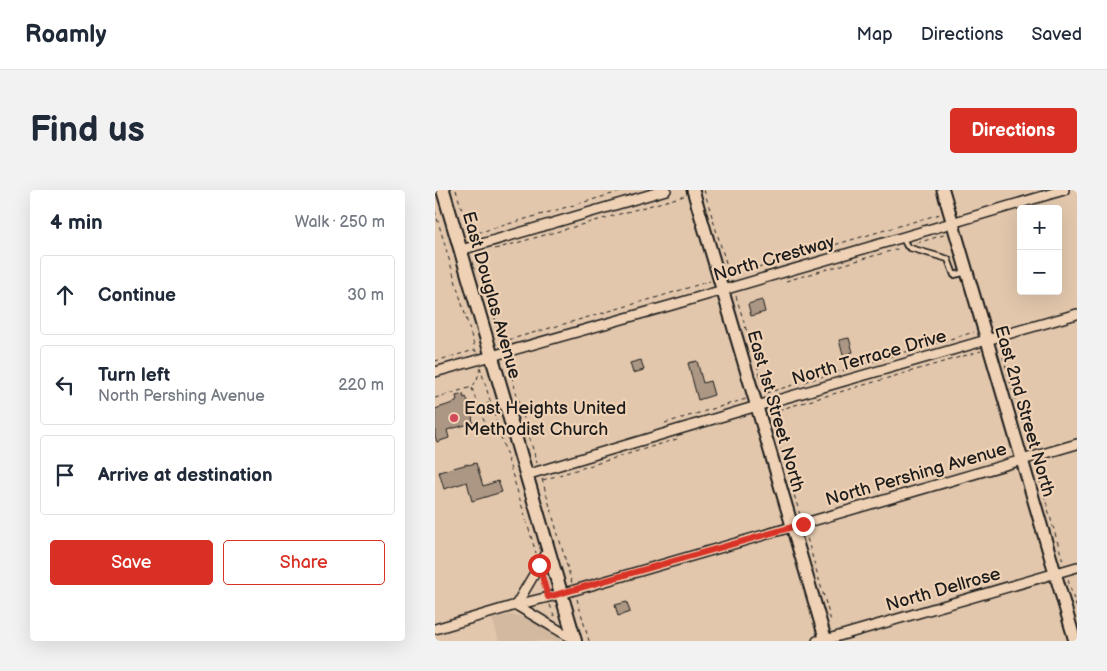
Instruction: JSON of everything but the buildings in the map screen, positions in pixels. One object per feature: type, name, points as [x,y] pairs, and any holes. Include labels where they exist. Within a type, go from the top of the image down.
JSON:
[{"type":"main road","name":"East Douglas Avenue","points":[[443,190],[467,249],[491,356],[575,641]]},
{"type":"street","points":[[467,249],[666,190]]},
{"type":"street","name":"East 2nd Street North","points":[[943,190],[1075,641]]},
{"type":"street","name":"North Crestway","points":[[435,372],[728,289],[1064,190]]},
{"type":"street","name":"East 1st Street North","points":[[697,191],[728,289],[758,406],[797,525],[829,640]]},
{"type":"street","name":"North Terrace Drive","points":[[526,475],[1077,314]]},
{"type":"street","name":"North Pershing Avenue","points":[[435,629],[1077,444]]},
{"type":"street","points":[[549,549],[516,606],[575,641]]},
{"type":"street","name":"North Dellrose","points":[[817,641],[829,640],[1077,567]]},
{"type":"lane","points":[[902,237],[910,248],[948,259],[954,275],[967,272]]},
{"type":"path","points":[[456,190],[470,235],[467,249],[505,352],[539,471]]},
{"type":"path","points":[[470,235],[626,190]]},
{"type":"path","points":[[494,250],[697,191],[728,289],[765,394],[986,340]]},
{"type":"path","points":[[435,211],[478,360]]},
{"type":"path","points":[[501,342],[724,277],[952,222]]},
{"type":"path","points":[[786,281],[907,246],[952,222]]},
{"type":"path","points":[[665,423],[758,406],[771,412],[986,340]]},
{"type":"path","points":[[435,361],[475,350]]},
{"type":"path","points":[[436,403],[435,398],[472,387],[477,380],[480,367],[559,630]]},
{"type":"path","points":[[472,387],[481,415],[487,426],[498,426]]},
{"type":"path","points":[[478,407],[491,403]]},
{"type":"path","points":[[771,412],[797,525],[829,640]]},
{"type":"path","points":[[589,641],[542,480],[677,439]]},
{"type":"shaded area","points":[[510,615],[519,616],[540,624],[561,641],[499,641],[492,618]]},
{"type":"place","name":"East Heights United Methodist Church","points":[[454,418]]},
{"type":"route","points":[[539,565],[548,597],[803,524]]}]
